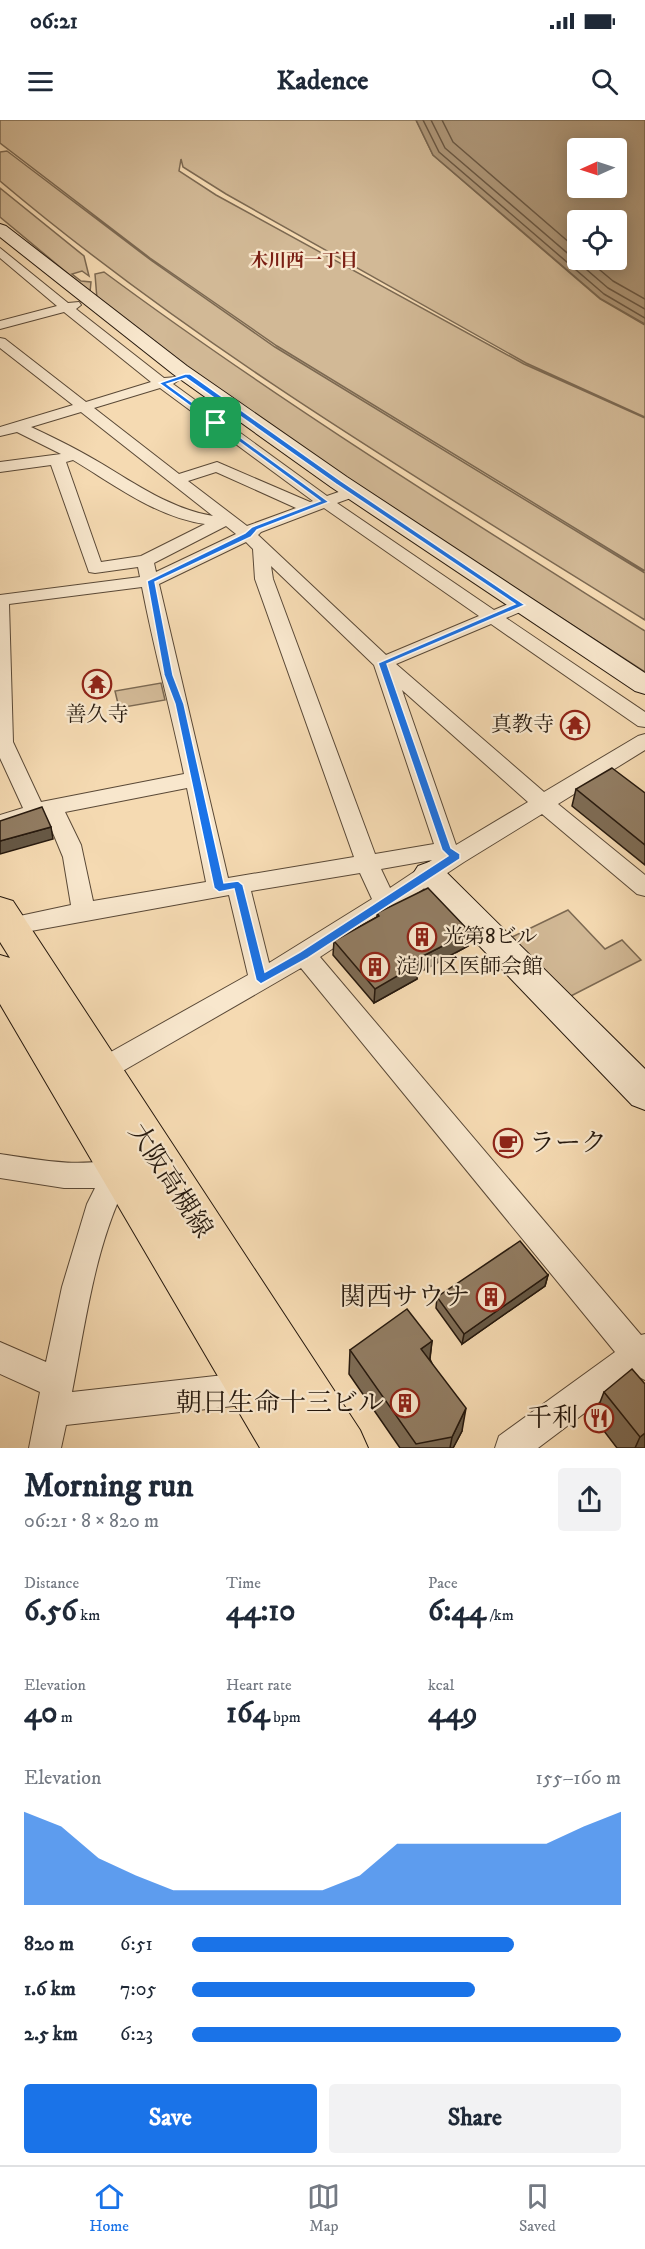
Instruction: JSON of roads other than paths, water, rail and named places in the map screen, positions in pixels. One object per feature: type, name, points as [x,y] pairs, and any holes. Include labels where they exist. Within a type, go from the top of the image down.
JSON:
[{"type":"main road","name":"大阪高槻線","points":[[5,919],[84,1079]]},
{"type":"main road","name":"大阪高槻線","points":[[0,970],[84,1079],[136,1162],[342,1448]]},
{"type":"main road","name":"大阪高槻線","points":[[136,1162],[250,1388],[288,1448]]},
{"type":"street","points":[[1,229],[187,375],[353,492],[645,685]]},
{"type":"street","points":[[0,252],[65,308],[317,505],[494,617],[645,721]]},
{"type":"street","points":[[0,325],[92,301]]},
{"type":"street","points":[[0,342],[86,407],[224,521],[248,535],[261,550],[382,663],[645,888]]},
{"type":"street","points":[[0,432],[187,375]]},
{"type":"street","points":[[19,426],[75,455],[158,504],[190,517],[224,521]]},
{"type":"street","points":[[0,467],[57,460],[75,455]]},
{"type":"street","points":[[57,460],[95,568],[145,561],[224,521]]},
{"type":"street","points":[[175,480],[217,467],[317,505]]},
{"type":"street","points":[[83,911],[74,854],[63,825],[43,810],[3,742],[0,694],[0,600],[151,581],[248,535],[255,528],[353,492]]},
{"type":"street","points":[[261,550],[264,579],[367,862],[385,903]]},
{"type":"street","points":[[145,561],[169,675],[179,704],[194,779],[261,980]]},
{"type":"street","points":[[382,663],[521,605]]},
{"type":"street","points":[[382,663],[444,860],[645,1094]]},
{"type":"street","points":[[84,1079],[304,955],[385,903],[444,860],[645,741]]},
{"type":"street","points":[[0,823],[43,810],[194,779]]},
{"type":"street","points":[[5,919],[83,911],[367,862],[444,860]]},
{"type":"street","points":[[304,955],[642,1356],[511,1448]]},
{"type":"street","points":[[0,1166],[86,1176],[136,1162]]},
{"type":"street","points":[[45,1448],[77,1287],[101,1204],[136,1162]]},
{"type":"street","points":[[0,1358],[55,1397],[250,1388]]},
{"type":"water","points":[[416,120],[645,120],[645,324],[601,299],[567,270],[627,270],[627,210],[567,210],[567,270],[433,155]]},
{"type":"place","name":"善久寺","points":[[97,684]]},
{"type":"place","name":"真教寺","points":[[575,725]]},
{"type":"place","name":"光第8ビル","points":[[422,937]]},
{"type":"place","name":"淀川区医師会館","points":[[375,967]]},
{"type":"place","name":"ラーク","points":[[508,1143]]},
{"type":"place","name":"関西サウナ","points":[[491,1297]]},
{"type":"place","name":"朝日生命十三ビル","points":[[405,1403]]},
{"type":"place","name":"千利","points":[[599,1418]]},
{"type":"district","name":"木川西一丁目","points":[[304,261]]}]
